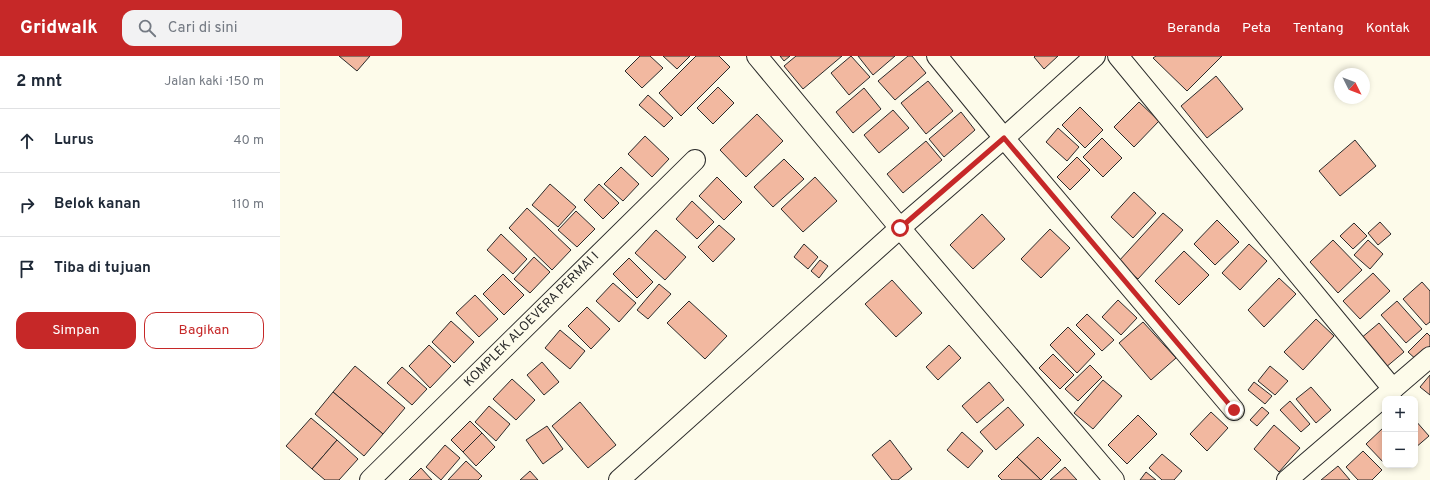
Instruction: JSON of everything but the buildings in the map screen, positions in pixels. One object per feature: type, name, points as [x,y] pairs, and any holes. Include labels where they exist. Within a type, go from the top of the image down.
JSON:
[{"type":"street","points":[[757,56],[900,228],[1114,480]]},
{"type":"street","points":[[937,56],[1004,138],[1234,410]]},
{"type":"street","points":[[619,480],[900,228],[1004,138],[1094,56]]},
{"type":"street","points":[[1118,56],[1393,389]]},
{"type":"street","name":"KOMPLEK ALOEVERA PERMAI I","points":[[370,480],[695,160]]},
{"type":"street","points":[[1286,480],[1430,357]]},
{"type":"route","points":[[900,228],[1004,138],[1234,410]]}]
